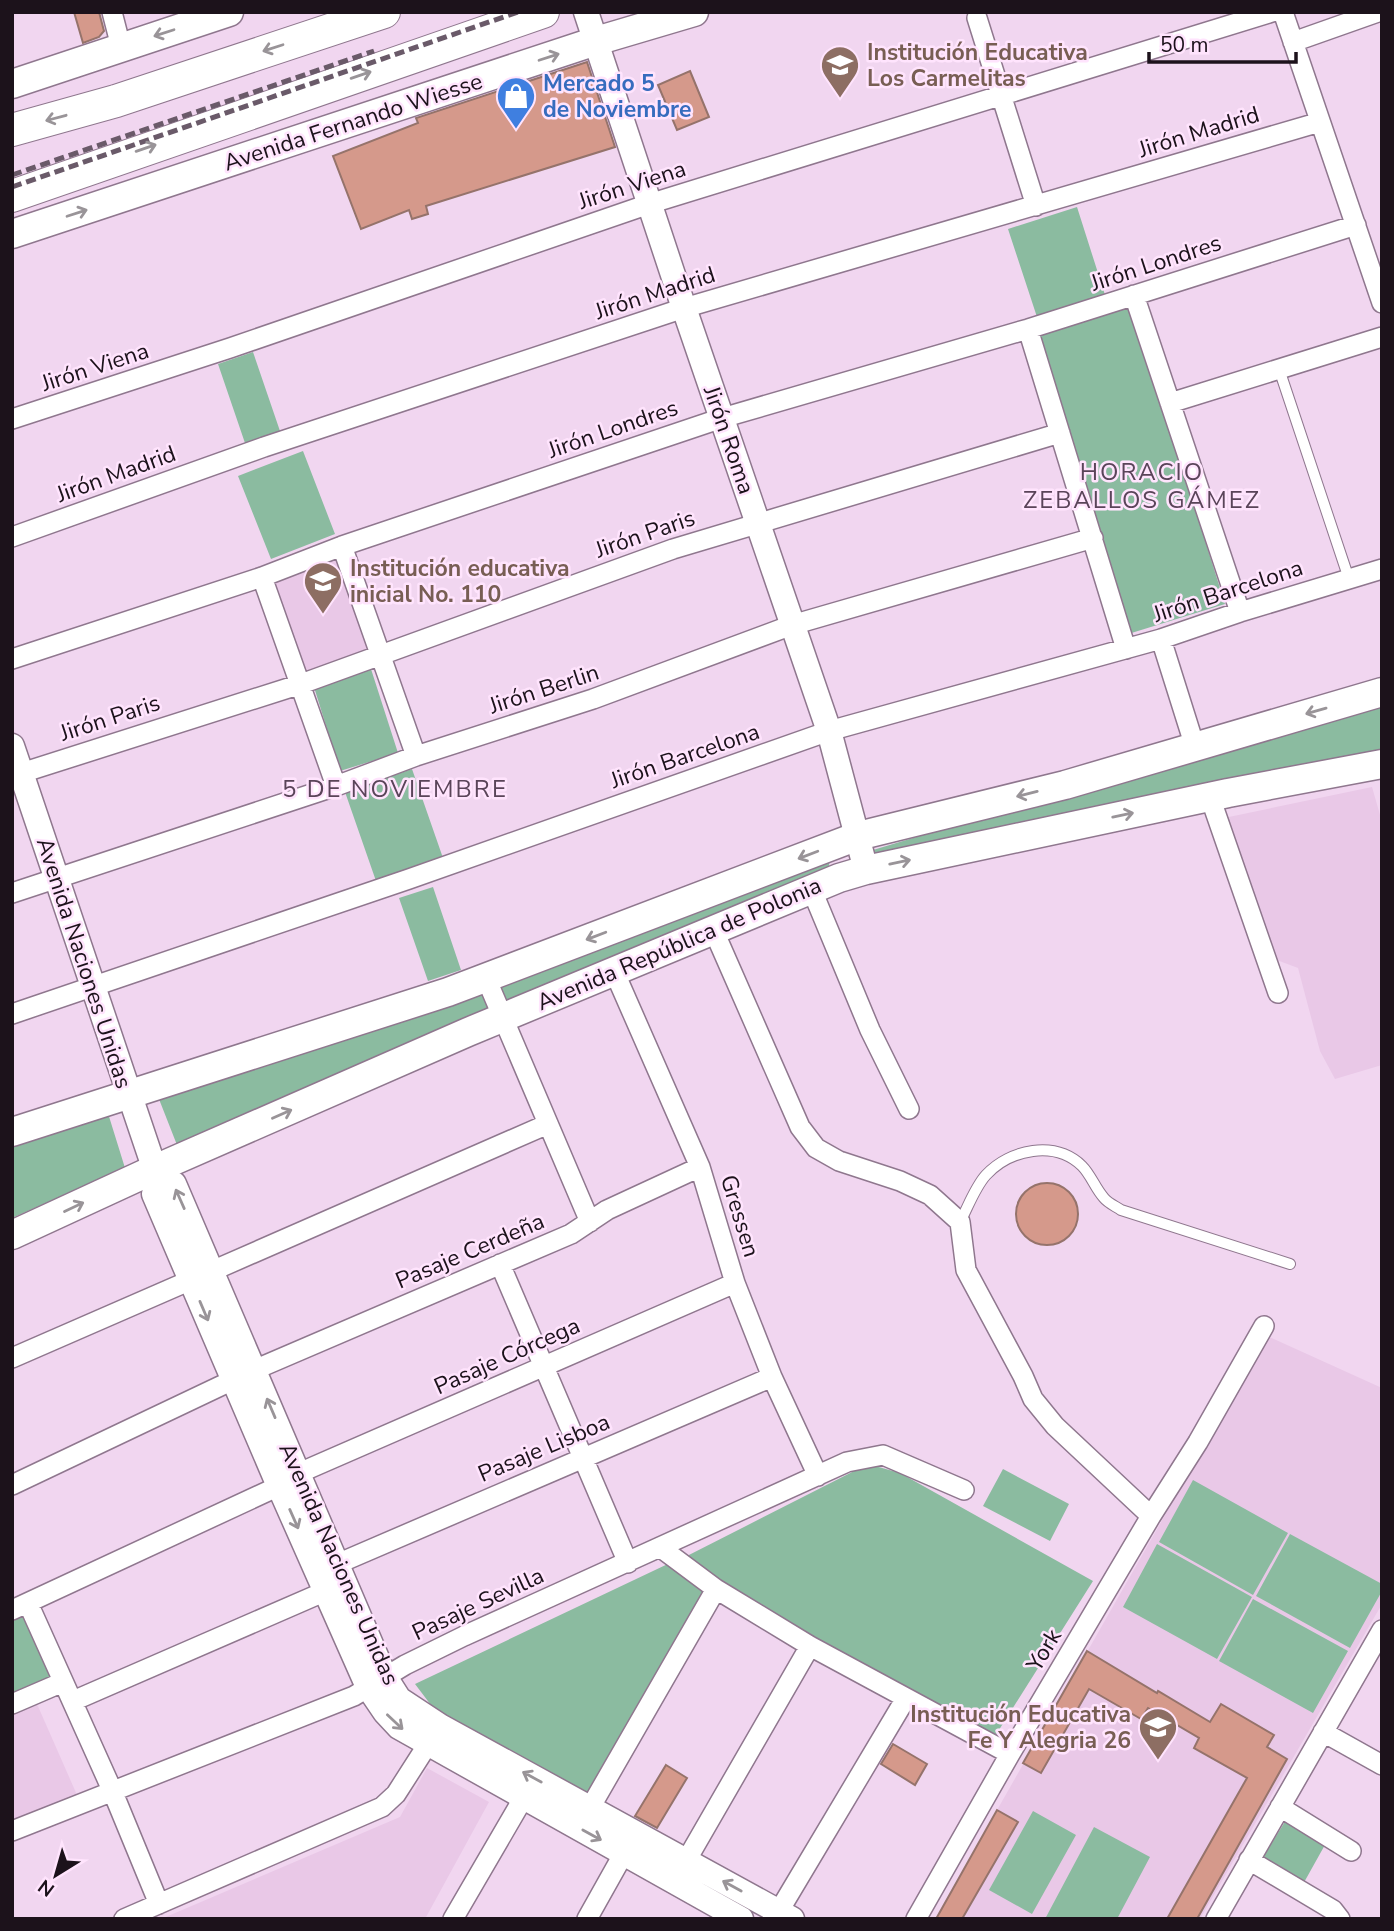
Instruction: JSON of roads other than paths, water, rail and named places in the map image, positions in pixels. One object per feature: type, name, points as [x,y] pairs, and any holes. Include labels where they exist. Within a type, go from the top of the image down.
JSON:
[{"type":"main road","points":[[12,84],[229,12]]},
{"type":"main road","points":[[12,130],[116,101],[384,12]]},
{"type":"main road","name":"Avenida Fernando Wiesse","points":[[12,196],[543,12]]},
{"type":"main road","name":"Avenida Fernando Wiesse","points":[[12,234],[596,41],[694,12]]},
{"type":"main road","name":"Avenida República de Polonia","points":[[12,1132],[435,997],[858,836],[1065,785],[1382,692]]},
{"type":"main road","name":"Avenida República de Polonia","points":[[12,1236],[157,1174],[513,1013],[811,888],[866,870],[1210,797],[1382,764]]},
{"type":"main road","points":[[496,974],[513,1013]]},
{"type":"street","points":[[112,12],[121,47]]},
{"type":"street","name":"Jirón Roma","points":[[586,12],[829,731],[866,870]]},
{"type":"street","name":"Jirón Viena","points":[[12,419],[230,348],[649,204],[1272,12]]},
{"type":"street","points":[[1283,12],[1382,303]]},
{"type":"street","points":[[1293,42],[1378,12]]},
{"type":"street","points":[[977,18],[1036,206]]},
{"type":"street","name":"Jirón Madrid","points":[[12,537],[264,447],[684,308],[1320,122]]},
{"type":"street","name":"Jirón Londres","points":[[12,659],[262,577],[342,546],[722,418],[1028,329],[1356,225]]},
{"type":"street","points":[[1134,295],[1240,612]]},
{"type":"street","points":[[1028,329],[1126,649]]},
{"type":"street","points":[[1170,403],[1382,337]]},
{"type":"street","name":"Jirón Paris","points":[[17,775],[301,684],[674,549],[1060,433]]},
{"type":"street","name":"Jirón Berlin","points":[[12,893],[593,699],[792,625],[1093,538]]},
{"type":"street","points":[[342,546],[416,756]]},
{"type":"street","name":"Jirón Barcelona","points":[[12,1014],[829,731],[1161,639],[1382,569]]},
{"type":"street","points":[[262,577],[336,786]]},
{"type":"street","points":[[1161,639],[1195,747]]},
{"type":"street","name":"Avenida Naciones Unidas","points":[[12,746],[17,775],[157,1174],[174,1184],[201,1275],[289,1480],[326,1591],[376,1682],[399,1699],[434,1736],[524,1797],[727,1915]]},
{"type":"street","points":[[1210,797],[1278,993]]},
{"type":"street","points":[[811,888],[870,1030],[909,1109]]},
{"type":"street","points":[[713,929],[800,1127],[816,1148],[839,1161],[900,1181],[930,1195],[960,1222],[966,1270],[1023,1376],[1032,1399],[1055,1426],[1151,1516]]},
{"type":"street","name":"Gressen","points":[[614,971],[700,1167],[735,1283],[772,1377],[818,1476]]},
{"type":"street","points":[[513,1013],[548,1124],[590,1222]]},
{"type":"street","points":[[12,1358],[548,1124]]},
{"type":"street","name":"Pasaje Cerdeña","points":[[12,1485],[244,1375],[571,1234],[607,1210],[700,1167]]},
{"type":"street","points":[[500,1264],[628,1563]]},
{"type":"street","name":"Pasaje Córcega","points":[[20,1607],[289,1480],[735,1283]]},
{"type":"street","name":"York","points":[[916,1919],[1010,1754],[1198,1442],[1264,1326]]},
{"type":"street","name":"Pasaje Lisboa","points":[[337,1564],[772,1377]]},
{"type":"street","name":"Pasaje Sevilla","points":[[12,1831],[354,1696],[464,1636],[847,1462],[883,1455],[964,1490]]},
{"type":"street","name":"Avenida Naciones Unidas","points":[[289,1480],[337,1564],[376,1682]]},
{"type":"street","points":[[661,1548],[716,1589],[810,1646],[1010,1754]]},
{"type":"street","points":[[590,1808],[716,1589]]},
{"type":"street","points":[[73,1701],[326,1591]]},
{"type":"street","points":[[20,1607],[73,1701],[159,1904]]},
{"type":"street","points":[[1216,1919],[1382,1630]]},
{"type":"street","points":[[687,1861],[810,1646]]},
{"type":"street","points":[[12,1704],[63,1682]]},
{"type":"street","points":[[785,1915],[906,1698]]},
{"type":"street","points":[[1323,1732],[1382,1765]]},
{"type":"street","points":[[124,1919],[383,1807],[396,1794],[434,1736]]},
{"type":"street","name":"Avenida Naciones Unidas","points":[[434,1736],[590,1808],[785,1915]]},
{"type":"street","points":[[453,1919],[524,1797]]},
{"type":"street","points":[[1280,1807],[1352,1850]]},
{"type":"street","points":[[587,1919],[624,1853]]},
{"type":"street","points":[[1249,1860],[1333,1910],[1340,1919]]},
{"type":"lane","points":[[1279,369],[1349,579]]},
{"type":"lane","points":[[960,1222],[984,1177],[1002,1160],[1043,1150],[1059,1152],[1083,1167],[1104,1198],[1121,1210],[1290,1264]]},
{"type":"railway","points":[[12,187],[518,12]]},
{"type":"railway","points":[[12,175],[374,51]]},
{"type":"place","name":"Institución Educativa Los Carmelitas","points":[[840,99]]},
{"type":"place","name":"Mercado 5 de Noviembre","points":[[516,130]]},
{"type":"place","name":"Institución educativa inicial No. 110","points":[[323,615]]},
{"type":"place","name":"Institución Educativa Fe Y Alegria 26","points":[[1158,1761]]},
{"type":"district","name":"HORACIO ZEBALLOS GÁMEZ","points":[[1142,486]]},
{"type":"district","name":"5 DE NOVIEMBRE","points":[[395,789]]}]
